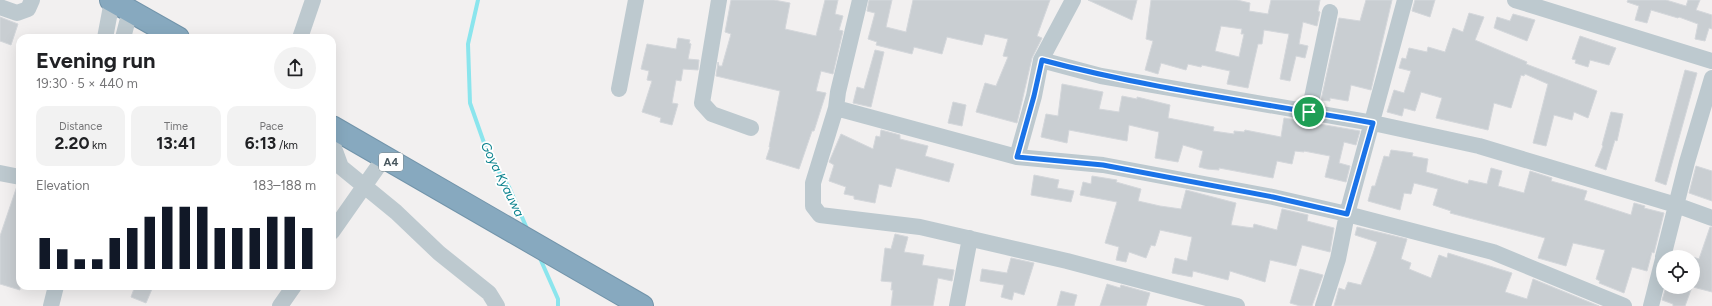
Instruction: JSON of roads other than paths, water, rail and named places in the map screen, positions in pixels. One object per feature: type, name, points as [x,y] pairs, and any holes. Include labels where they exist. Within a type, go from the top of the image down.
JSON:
[{"type":"highway","points":[[118,4],[171,34]]},
{"type":"highway","name":"A4","points":[[336,129],[642,306]]},
{"type":"street","points":[[0,7],[17,13],[28,9],[32,0]]},
{"type":"street","points":[[301,34],[313,0]]},
{"type":"street","points":[[619,89],[636,0]]},
{"type":"street","points":[[719,0],[702,103],[712,114],[751,128]]},
{"type":"street","points":[[860,0],[838,92],[836,108],[813,183],[813,206],[820,215],[920,227],[1067,261],[1237,306]]},
{"type":"street","points":[[1017,157],[1034,96],[1042,60],[1073,0]]},
{"type":"street","points":[[1323,306],[1338,259],[1347,214],[1373,123],[1405,0]]},
{"type":"street","points":[[1515,0],[1712,61]]},
{"type":"street","points":[[107,34],[118,4]]},
{"type":"street","points":[[118,4],[122,34]]},
{"type":"street","points":[[1309,112],[1330,12]]},
{"type":"street","points":[[1042,60],[1101,76],[1373,123],[1479,146],[1676,205],[1712,218]]},
{"type":"street","points":[[1665,250],[1676,205],[1712,78]]},
{"type":"street","points":[[836,108],[1017,157],[1103,165],[1273,197],[1347,214],[1494,252],[1624,306]]},
{"type":"street","points":[[336,153],[341,167],[396,212],[439,253],[489,293],[496,306]]},
{"type":"street","points":[[336,226],[384,158]]},
{"type":"street","points":[[0,173],[16,176]]},
{"type":"street","points":[[957,306],[970,238]]},
{"type":"street","points":[[1652,306],[1656,289]]},
{"type":"street","points":[[51,306],[55,290]]},
{"type":"street","points":[[280,306],[291,290]]},
{"type":"waterway","name":"Goya Kyauwa","points":[[478,0],[468,44],[470,103],[489,157],[509,187],[528,231]]},
{"type":"waterway","name":"Goya Kyauwa","points":[[539,256],[558,299],[558,306]]}]
